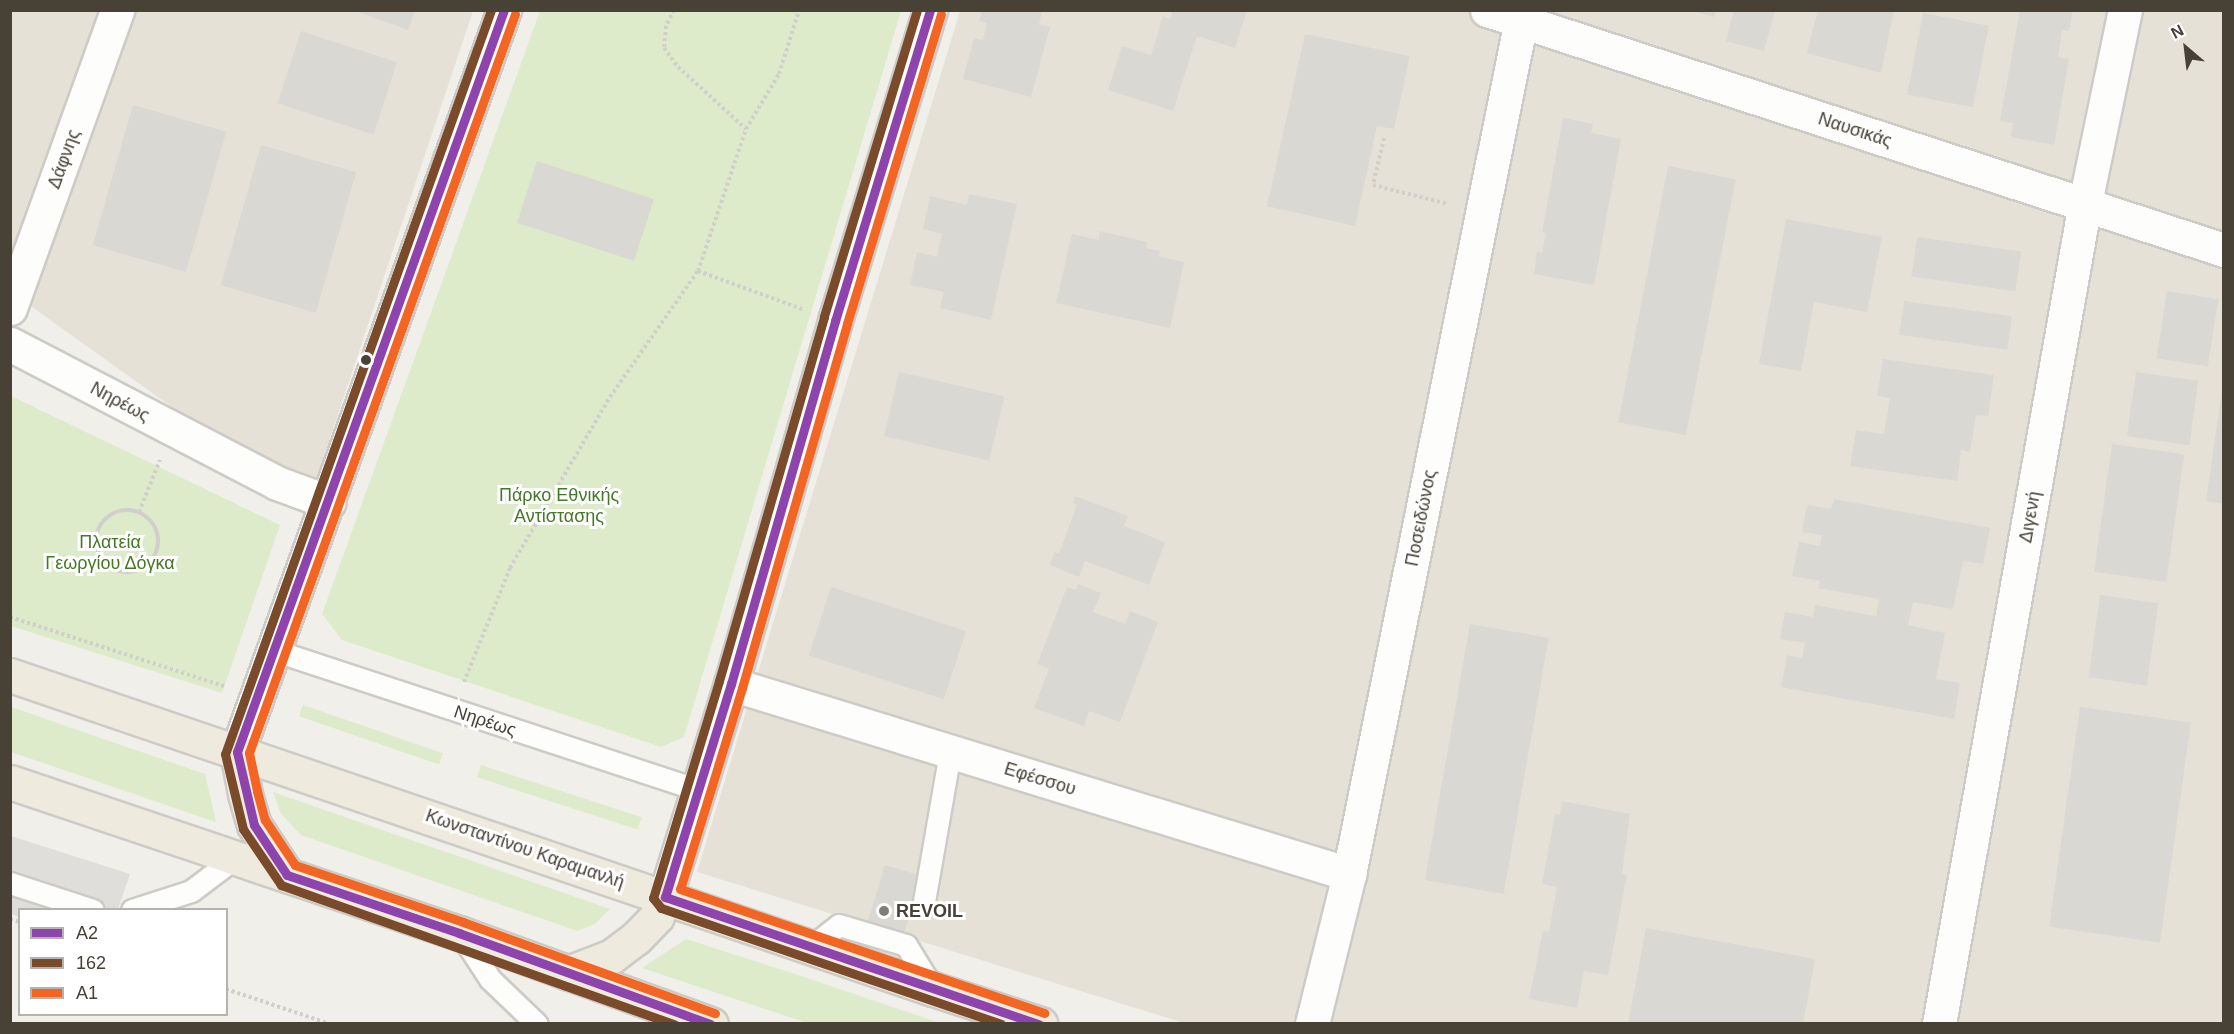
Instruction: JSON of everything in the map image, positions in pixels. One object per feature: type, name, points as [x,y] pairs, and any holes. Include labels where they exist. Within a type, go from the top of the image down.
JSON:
[{"type":"highway","name":"Κωνσταντίνου Καραμανλή","points":[[10,675],[812,946],[933,990],[1040,1023]]},
{"type":"highway","points":[[237,752],[254,825],[287,875]]},
{"type":"highway","points":[[10,782],[459,933],[711,1023]]},
{"type":"highway","points":[[568,973],[612,956],[636,938],[657,916],[665,897]]},
{"type":"street","name":"Δάφνης","points":[[10,308],[117,10]]},
{"type":"street","points":[[237,752],[504,10]]},
{"type":"street","points":[[665,897],[731,684],[835,321],[930,10]]},
{"type":"street","name":"Ναυσικάς","points":[[1487,10],[1521,16],[2223,250]]},
{"type":"street","name":"Διγενή","points":[[1939,1023],[2085,204],[2125,10]]},
{"type":"street","name":"Ποσειδώνος","points":[[1312,1023],[1349,874],[1521,16]]},
{"type":"street","name":"Νηρέως","points":[[10,344],[277,483],[329,501]]},
{"type":"street","name":"Εφέσσου","points":[[731,684],[1349,874]]},
{"type":"lane","name":"Νηρέως","points":[[273,650],[698,790]]},
{"type":"lane","points":[[923,908],[950,752]]},
{"type":"lane","points":[[135,908],[191,891],[235,858]]},
{"type":"lane","points":[[10,883],[90,908]]},
{"type":"lane","points":[[459,933],[490,980],[537,1023]]},
{"type":"path","points":[[674,10],[666,26],[664,48],[678,67],[746,129]]},
{"type":"path","points":[[453,711],[510,568],[610,397],[698,271],[746,129],[779,74],[799,10]]},
{"type":"path","points":[[1384,138],[1373,185],[1482,213]]},
{"type":"path","points":[[698,271],[835,321]]},
{"type":"path","points":[[139,513],[172,429]]},
{"type":"path","points":[[119,511],[139,513],[147,518],[157,535],[155,555],[140,569],[119,571],[110,568],[97,551],[98,530],[110,515],[119,511]]},
{"type":"path","points":[[10,617],[232,687]]},
{"type":"path","points":[[228,990],[330,1023]]},
{"type":"shaded area","points":[[11,11],[473,11],[308,504],[11,292]]},
{"type":"shaded area","points":[[960,11],[2223,11],[2223,1023],[1184,1023],[697,872]]},
{"type":"shaded area","points":[[11,836],[130,874],[118,908],[18,908],[18,917],[11,914]]},
{"type":"green space","name":"Πάρκο Εθνικής Αντίστασης","points":[[540,11],[901,11],[684,737],[661,747],[342,640],[322,614]]},
{"type":"green space","name":"Πλατεία Γεωργίου Δόγκα","points":[[11,396],[280,525],[222,693],[11,626]]},
{"type":"green space","points":[[303,705],[443,753],[439,765],[299,716]]},
{"type":"green space","points":[[11,707],[205,774],[216,822],[11,752]]},
{"type":"green space","points":[[481,765],[642,817],[638,830],[477,777]]},
{"type":"green space","points":[[273,792],[610,909],[595,924],[577,931],[301,835],[281,814]]},
{"type":"green space","points":[[686,939],[940,1023],[807,1023],[642,968]]},
{"type":"building","points":[[353,10],[415,10],[408,30]]},
{"type":"building","points":[[982,10],[1042,10],[1039,25],[1050,27],[1031,97],[963,79],[974,38],[983,40],[987,23],[979,21]]},
{"type":"building","points":[[1173,10],[1247,10],[1235,48],[1197,36],[1173,111],[1108,90],[1122,46],[1151,55],[1163,16],[1170,19]]},
{"type":"building","points":[[1690,10],[1716,10],[1714,17]]},
{"type":"building","points":[[1734,10],[1775,10],[1764,51],[1726,41]]},
{"type":"building","points":[[1818,10],[1894,10],[1881,73],[1807,53]]},
{"type":"building","points":[[2020,10],[2073,10],[2069,31],[2062,30],[2058,57],[2069,59],[2054,145],[2011,137],[2013,123],[2000,121]]},
{"type":"building","points":[[1923,13],[1989,26],[1973,107],[1907,94]]},
{"type":"building","points":[[301,31],[397,62],[374,134],[278,103]]},
{"type":"building","points":[[1305,34],[1410,56],[1394,129],[1377,126],[1355,226],[1267,206]]},
{"type":"building","points":[[133,105],[226,132],[186,272],[93,245]]},
{"type":"building","points":[[1563,118],[1593,124],[1591,133],[1621,139],[1594,285],[1534,274],[1537,252],[1542,253],[1546,233],[1542,232]]},
{"type":"building","points":[[261,145],[356,172],[316,313],[221,285]]},
{"type":"building","points":[[537,161],[654,199],[634,261],[517,223]]},
{"type":"building","points":[[1668,166],[1736,179],[1686,435],[1618,422]]},
{"type":"building","points":[[969,194],[1017,204],[991,320],[940,308],[944,292],[910,285],[917,252],[937,257],[942,234],[923,229],[930,196],[967,205]]},
{"type":"building","points":[[1786,219],[1882,237],[1867,312],[1814,302],[1801,371],[1759,364]]},
{"type":"building","points":[[1100,231],[1147,242],[1146,248],[1160,251],[1159,257],[1184,262],[1170,328],[1056,303],[1072,234],[1099,240]]},
{"type":"building","points":[[1917,237],[2021,252],[2015,291],[1911,277]]},
{"type":"building","points":[[2167,291],[2218,299],[2208,366],[2156,358]]},
{"type":"building","points":[[1904,301],[2012,316],[2007,350],[1899,335]]},
{"type":"building","points":[[1883,359],[1994,375],[1988,416],[1976,415],[1970,452],[1961,450],[1957,481],[1850,466],[1856,430],[1884,434],[1890,398],[1877,396]]},
{"type":"building","points":[[899,372],[1004,396],[989,461],[884,436]]},
{"type":"building","points":[[2136,372],[2198,381],[2189,445],[2127,436]]},
{"type":"building","points":[[2222,390],[2224,390],[2224,504],[2206,501]]},
{"type":"building","points":[[2112,444],[2184,454],[2166,582],[2094,572]]},
{"type":"building","points":[[1075,496],[1128,516],[1124,526],[1165,542],[1149,585],[1085,561],[1079,577],[1050,565],[1054,552],[1059,554],[1077,505],[1073,503]]},
{"type":"building","points":[[1834,499],[1990,528],[1983,564],[1963,561],[1953,609],[1913,602],[1908,625],[1945,633],[1936,679],[1960,683],[1954,719],[1781,687],[1787,655],[1802,658],[1805,643],[1780,639],[1785,612],[1813,617],[1815,605],[1876,616],[1879,599],[1818,588],[1820,581],[1792,576],[1799,542],[1820,546],[1822,535],[1802,532],[1807,505],[1831,509]]},
{"type":"building","points":[[1078,584],[1101,593],[1093,612],[1125,624],[1130,611],[1158,622],[1120,722],[1089,711],[1084,726],[1034,708],[1049,669],[1037,664],[1067,587],[1076,590]]},
{"type":"building","points":[[831,587],[966,631],[944,699],[809,655]]},
{"type":"building","points":[[2100,595],[2158,603],[2147,685],[2088,677]]},
{"type":"building","points":[[1470,624],[1549,638],[1504,894],[1425,880]]},
{"type":"building","points":[[2080,707],[2191,723],[2160,942],[2049,927]]},
{"type":"building","points":[[1562,801],[1630,814],[1622,874],[1627,875],[1608,975],[1584,971],[1577,1008],[1529,999],[1543,931],[1549,932],[1557,887],[1542,884],[1555,814],[1560,815]]},
{"type":"building","points":[[885,865],[921,876],[904,933],[867,922]]},
{"type":"building","points":[[1646,928],[1815,959],[1803,1024],[1628,1024]]},
{"type":"transit line","name":"162","points":[[491,10],[225,754],[243,829],[281,885],[674,1024]]},
{"type":"transit line","name":"Α2","points":[[287,875],[254,825],[237,752],[504,10]]},
{"type":"transit line","name":"162","points":[[917,10],[653,898],[661,908],[1001,1024]]},
{"type":"transit line","name":"Α2","points":[[665,897],[731,684],[835,321],[930,10]]},
{"type":"transit line","name":"Α1","points":[[515,14],[249,753],[265,820],[295,865],[463,922],[715,1013]]},
{"type":"transit line","name":"Α1","points":[[941,14],[847,324],[742,688],[680,889],[1044,1013]]},
{"type":"transit line","name":"Α2","points":[[287,875],[459,933],[710,1024]]},
{"type":"transit line","name":"Α2","points":[[665,897],[1039,1024]]},
{"type":"place","name":"REVOIL","points":[[884,911]]}]
